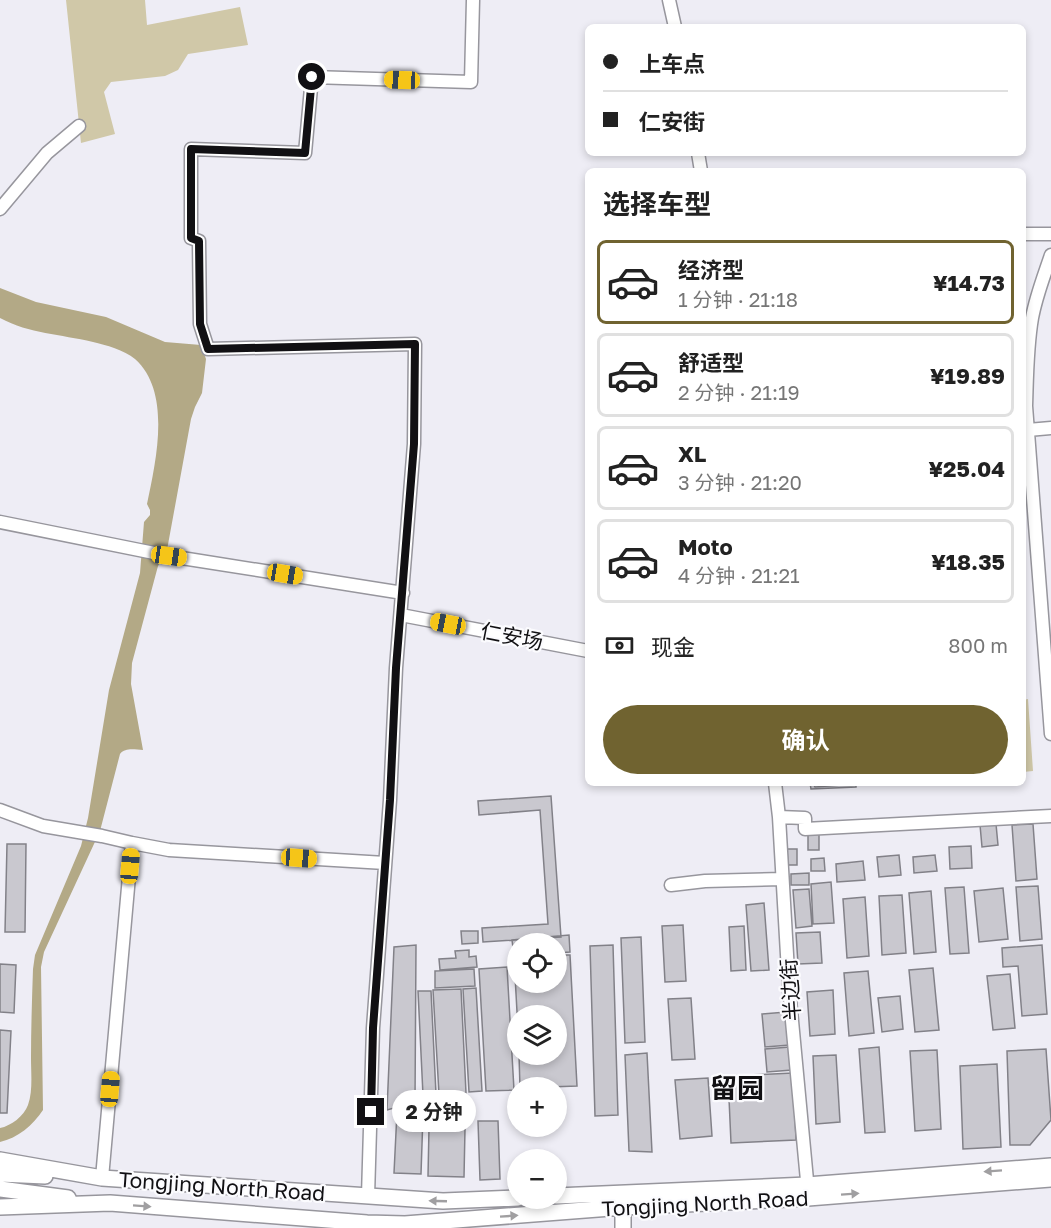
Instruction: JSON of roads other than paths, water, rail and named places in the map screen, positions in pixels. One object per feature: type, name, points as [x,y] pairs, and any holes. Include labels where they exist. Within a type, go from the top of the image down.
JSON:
[{"type":"main road","name":"Tongjing North Road","points":[[0,1160],[102,1178],[443,1201],[507,1198]]},
{"type":"main road","name":"Tongjing North Road","points":[[808,1191],[1051,1166]]},
{"type":"main road","points":[[0,1174],[102,1178]]},
{"type":"main road","name":"Tongjing North Road","points":[[0,1207],[106,1203],[365,1225],[403,1226],[623,1200],[1051,1179]]},
{"type":"main road","points":[[0,1189],[106,1203]]},
{"type":"main road","points":[[365,1225],[368,1196]]},
{"type":"main road","name":"Tongjing North Road","points":[[567,1197],[623,1200]]},
{"type":"main road","points":[[623,1200],[623,1228]]},
{"type":"street","points":[[368,1196],[373,1028],[396,668],[414,444],[415,344],[208,349],[200,324],[199,241],[191,238],[191,149],[305,153],[312,77],[471,82],[473,0]]},
{"type":"street","points":[[669,0],[674,24]]},
{"type":"street","points":[[0,209],[47,153],[79,126]]},
{"type":"street","points":[[1026,234],[1051,234]]},
{"type":"street","points":[[1051,255],[1032,317],[1026,406],[1047,634],[1051,734]]},
{"type":"street","points":[[1028,430],[1051,429]]},
{"type":"street","points":[[0,522],[169,556],[403,593]]},
{"type":"street","name":"仁安场","points":[[401,615],[585,650]]},
{"type":"street","name":"半边街","points":[[775,786],[789,989],[808,1191]]},
{"type":"street","points":[[0,810],[43,825],[169,850],[385,863]]},
{"type":"street","points":[[779,817],[805,818],[805,829],[1051,816]]},
{"type":"street","points":[[102,1178],[132,843]]},
{"type":"street","points":[[670,885],[705,881],[782,879]]},
{"type":"district","name":"留园","points":[[737,1088]]}]
